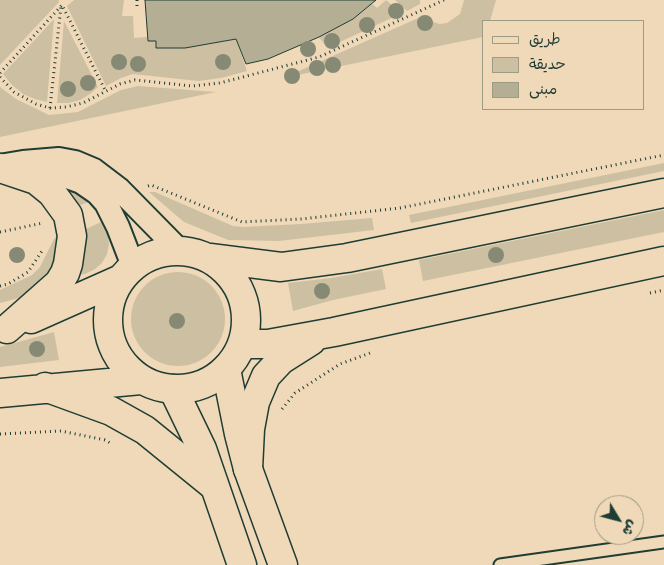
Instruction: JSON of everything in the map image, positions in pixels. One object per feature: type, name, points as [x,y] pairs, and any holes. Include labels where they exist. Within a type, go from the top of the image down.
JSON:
[{"type":"main road","points":[[3,330],[59,283],[65,273],[72,236],[68,215],[62,204],[36,180],[8,165]]},
{"type":"main road","points":[[3,330],[127,272],[147,257],[162,252],[179,250],[195,252],[210,258],[281,267],[347,258],[664,193]]},
{"type":"main road","points":[[127,272],[112,295],[108,314],[109,334],[115,352],[126,368],[141,380],[157,387],[173,390],[188,389],[202,385],[226,369],[236,357],[242,344],[247,324],[245,304],[238,286],[226,270],[210,258]]},
{"type":"main road","points":[[242,344],[268,344],[321,335],[664,261]]},
{"type":"main road","points":[[248,469],[250,429],[255,402],[266,376],[281,360],[321,335]]},
{"type":"main road","points":[[226,369],[248,469],[283,565]]},
{"type":"main road","points":[[0,393],[45,387],[141,380]]},
{"type":"main road","points":[[45,387],[111,411],[145,430],[214,486]]},
{"type":"main road","points":[[173,390],[202,449],[242,565]]},
{"type":"street","points":[[8,165],[59,159],[76,162],[94,170],[125,195],[179,250]]},
{"type":"street","points":[[8,165],[81,182],[97,193],[106,202],[118,227],[127,272]]},
{"type":"lane","points":[[500,565],[664,542]]},
{"type":"path","points":[[136,6],[137,0]]},
{"type":"path","points":[[0,77],[14,92],[36,104],[50,108],[66,108],[83,103],[120,84],[135,80],[192,86],[220,83],[319,57],[444,0]]},
{"type":"path","points":[[62,5],[106,92]]},
{"type":"path","points":[[0,73],[62,5]]},
{"type":"path","points":[[50,108],[62,5]]},
{"type":"path","points":[[125,195],[151,185],[242,222],[301,219],[400,208],[664,155]]},
{"type":"path","points":[[0,232],[49,222],[68,215]]},
{"type":"path","points":[[0,286],[8,284],[28,272],[44,246]]},
{"type":"path","points":[[645,294],[664,290]]},
{"type":"path","points":[[250,429],[273,420],[295,393],[340,364],[375,351]]},
{"type":"green space","points":[[0,0],[59,0],[59,2],[0,65]]},
{"type":"green space","points":[[74,0],[124,0],[122,16],[133,16],[134,38],[147,37],[148,41],[156,41],[157,48],[185,48],[236,39],[247,71],[221,78],[198,81],[133,74],[106,86],[67,6]]},
{"type":"green space","points":[[386,0],[397,9],[399,13],[396,16],[327,48],[319,37],[353,19],[371,3],[377,8]]},
{"type":"green space","points":[[395,0],[420,0],[420,4],[407,11]]},
{"type":"green space","points":[[464,0],[496,0],[490,20],[482,20],[482,37],[283,78],[425,15],[431,21],[439,24],[447,23],[460,14]]},
{"type":"green space","points":[[54,19],[47,102],[23,94],[3,74]]},
{"type":"green space","points":[[64,21],[98,87],[80,100],[69,103],[57,103]]},
{"type":"green space","points":[[138,86],[216,92],[0,137],[0,87],[16,99],[49,115],[78,112],[121,90]]},
{"type":"green space","points":[[664,163],[664,171],[411,223],[409,215]]},
{"type":"green space","points":[[55,179],[92,201],[75,207]]},
{"type":"green space","points":[[149,192],[155,192],[233,226],[301,224],[372,218],[374,230],[279,241],[228,240],[184,222]]},
{"type":"green space","points":[[664,210],[664,232],[423,281],[419,260]]},
{"type":"green space","points":[[103,221],[108,234],[107,254],[102,263],[95,269],[85,274],[75,275],[82,231]]},
{"type":"green space","points":[[61,230],[59,264],[33,292],[0,303],[0,290],[32,275],[40,267],[54,239]]},
{"type":"green space","points":[[382,269],[386,289],[293,311],[288,283]]},
{"type":"green space","points":[[178,272],[196,276],[211,286],[221,301],[225,319],[221,337],[211,352],[196,362],[178,366],[160,362],[145,352],[135,337],[131,319],[135,301],[145,286],[160,276]]},
{"type":"green space","points":[[54,332],[59,360],[0,367],[0,347]]},
{"type":"building","points":[[145,0],[376,0],[353,19],[319,37],[268,59],[246,64],[236,39],[185,48],[156,48],[156,41],[148,41]]}]
